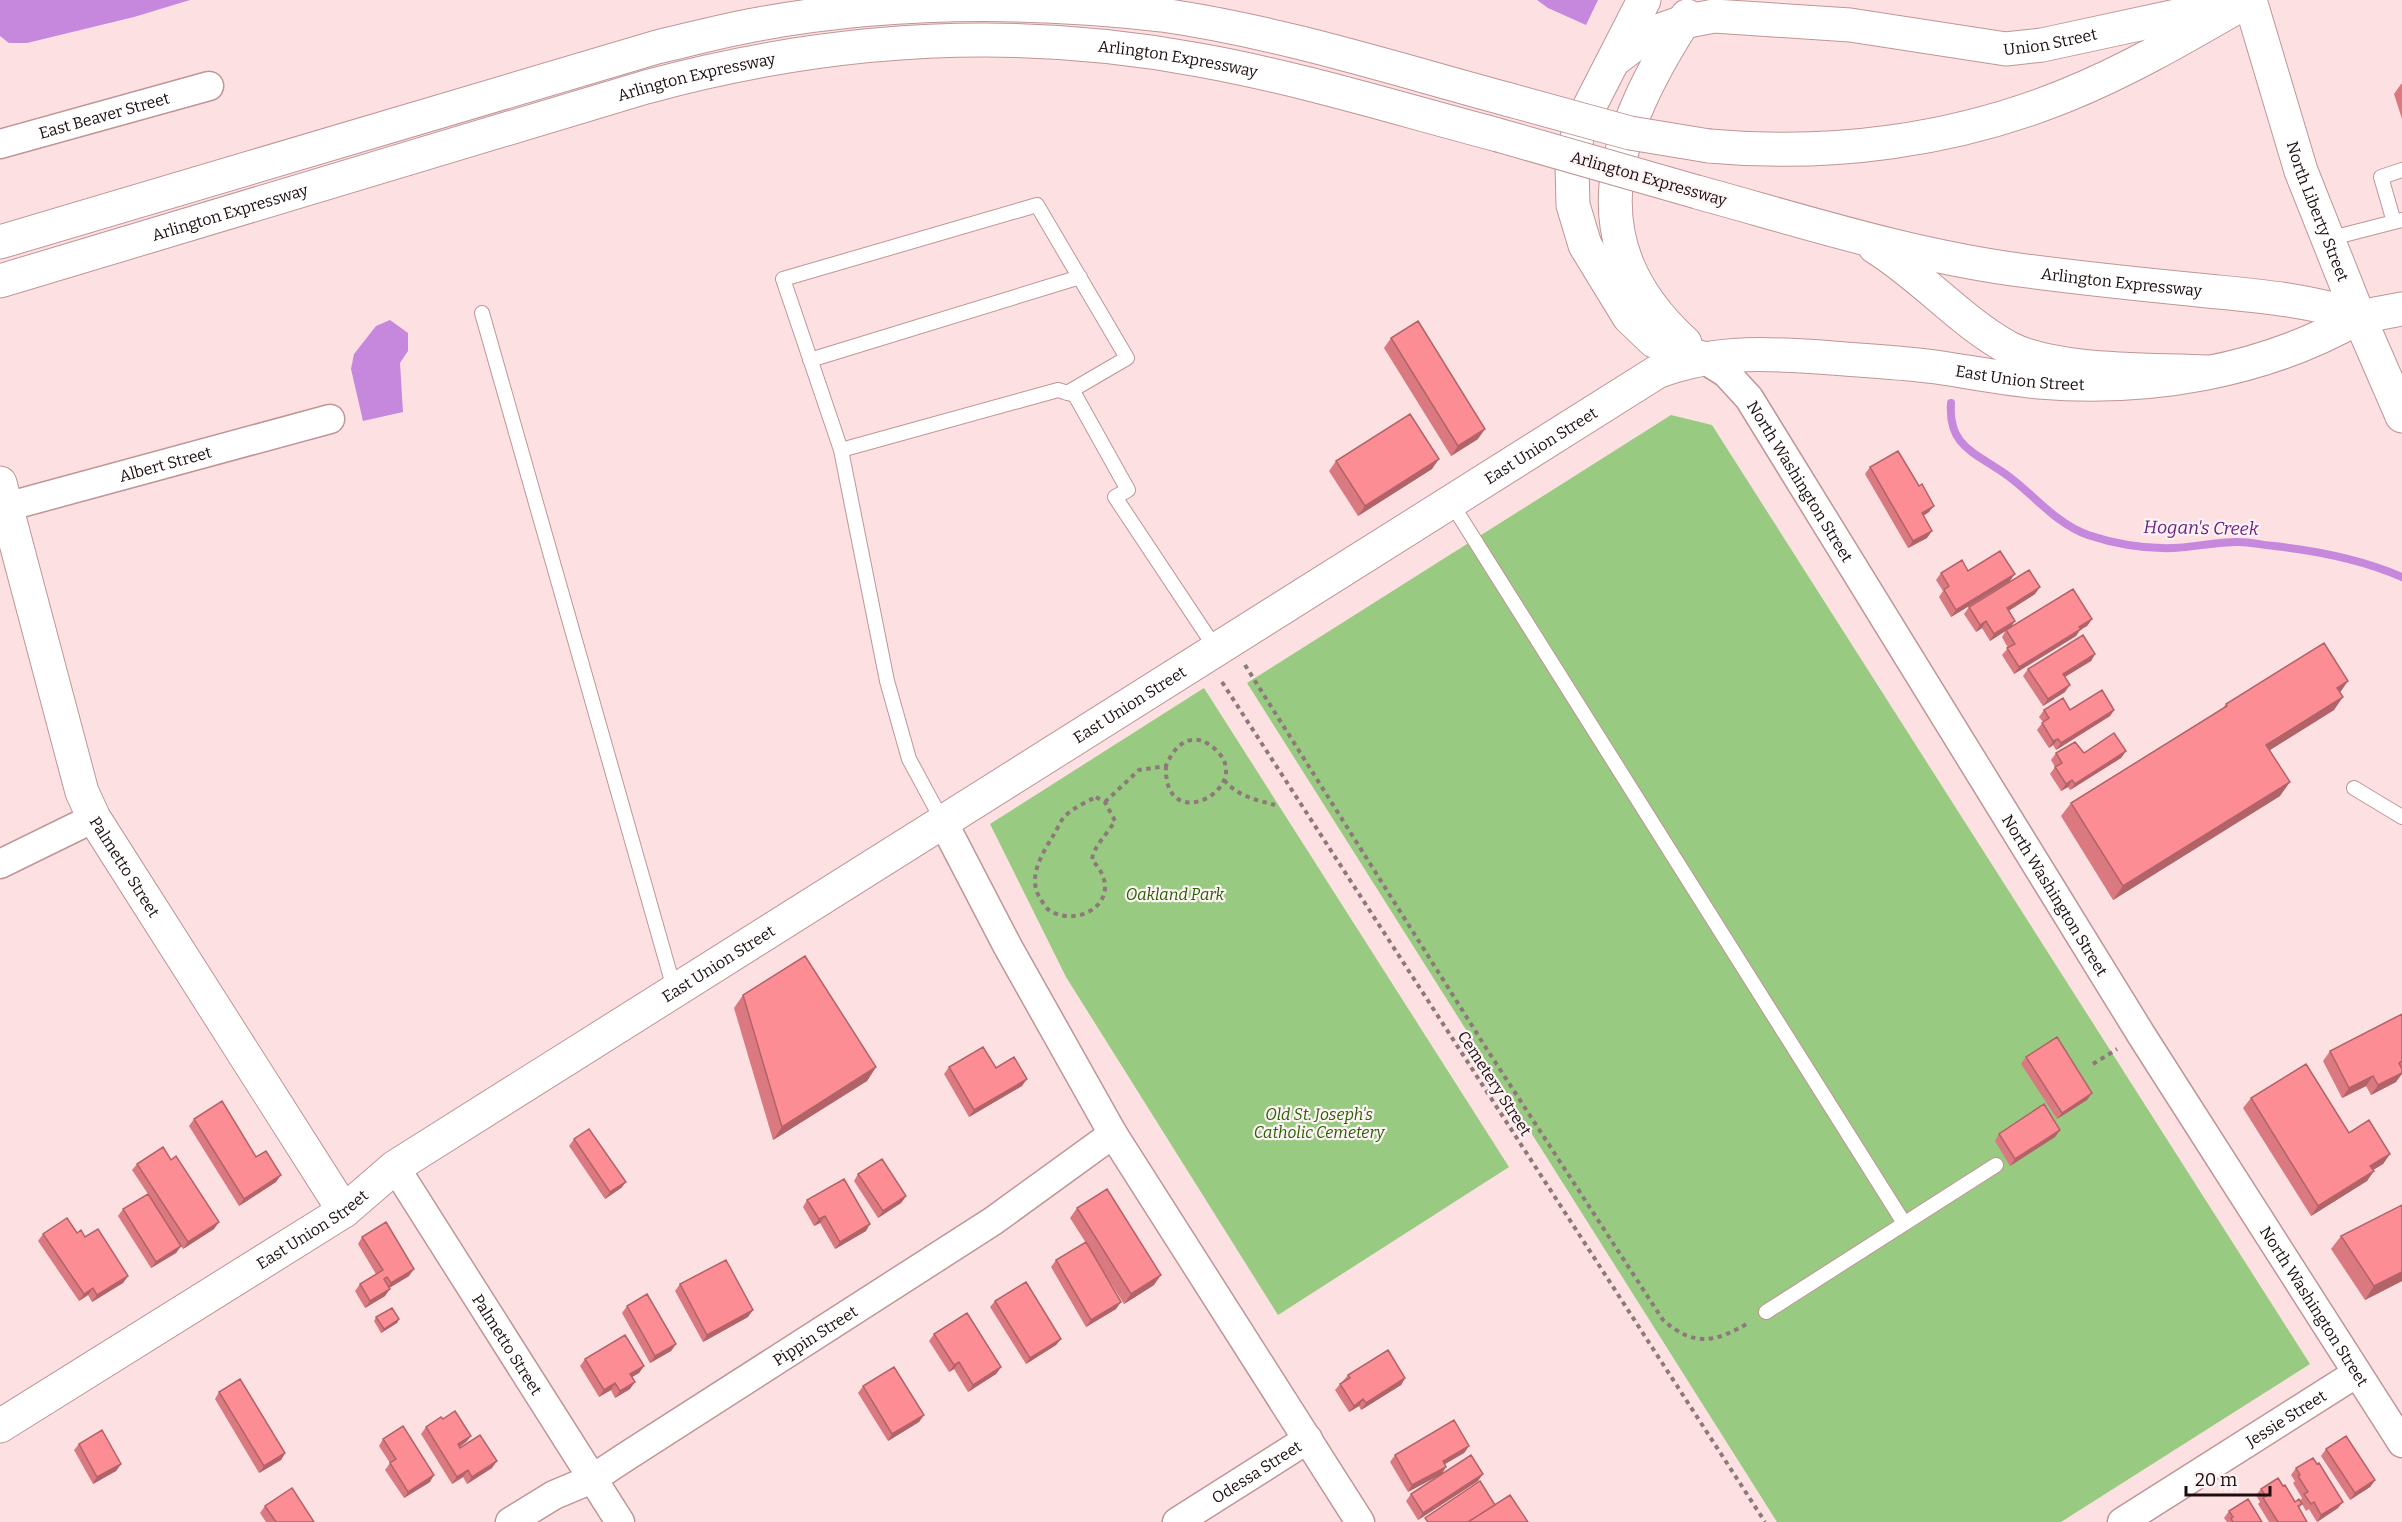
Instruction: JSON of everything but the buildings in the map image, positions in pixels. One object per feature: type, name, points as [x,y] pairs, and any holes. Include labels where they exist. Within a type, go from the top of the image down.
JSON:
[{"type":"main road","name":"North Washington Street","points":[[1644,0],[1584,116],[1575,139],[1571,179],[1577,224],[1596,266],[1637,326],[1665,346],[1702,358]]},
{"type":"main road","name":"Union Street","points":[[1799,0],[1817,11],[1850,25]]},
{"type":"main road","name":"Union Street","points":[[1614,60],[1643,38],[1690,11],[1850,25],[1989,47],[2019,48],[2249,0]]},
{"type":"main road","points":[[14,238],[617,58],[749,26],[861,10],[920,5],[993,3],[1112,9],[1212,24],[1310,45],[1630,133],[1709,146],[1776,150],[1851,147],[1926,137],[2000,119],[2095,83],[2172,44],[2249,0]]},
{"type":"main road","name":"North Liberty Street","points":[[2249,0],[2290,140],[2359,317],[2402,416]]},
{"type":"main road","name":"North Washington Street","points":[[1690,11],[1665,51],[1629,127],[1617,172],[1614,208],[1619,244],[1636,283],[1664,322],[1702,358]]},
{"type":"main road","name":"Arlington Expressway","points":[[0,281],[697,73],[796,53],[846,46],[926,40],[993,39],[1096,45],[1197,59],[1296,81],[1932,255],[1996,267],[2268,297],[2318,305],[2359,317]]},
{"type":"main road","points":[[1849,234],[1886,254],[1986,334],[2019,352],[2083,366],[2207,372]]},
{"type":"main road","points":[[2359,317],[2402,309]]},
{"type":"main road","name":"East Union Street","points":[[0,1426],[344,1211],[395,1167],[1450,501],[1643,380],[1672,366],[1702,358],[1745,354],[1804,356],[1908,364],[2018,380],[2088,384],[2128,383],[2207,372],[2285,353],[2311,343],[2359,317]]},
{"type":"main road","name":"Palmetto Street","points":[[2,500],[82,792],[94,818],[344,1211]]},
{"type":"street","name":"East Beaver Street","points":[[0,144],[209,86]]},
{"type":"street","name":"North Washington Street","points":[[1702,358],[1726,373],[1749,398],[2135,1026],[2402,1443]]},
{"type":"street","name":"Albert Street","points":[[2,500],[330,419]]},
{"type":"street","points":[[0,864],[94,818]]},
{"type":"street","points":[[943,822],[1008,947],[1113,1134],[1360,1522]]},
{"type":"street","name":"Pippin Street","points":[[510,1522],[554,1495],[592,1479],[993,1221],[1113,1134]]},
{"type":"street","name":"Palmetto Street","points":[[395,1167],[620,1522]]},
{"type":"street","name":"Jessie Street","points":[[2122,1522],[2357,1373]]},
{"type":"street","name":"Odessa Street","points":[[1177,1522],[1308,1439]]},
{"type":"lane","points":[[2328,239],[2398,221],[2381,177],[2402,170]]},
{"type":"lane","points":[[943,822],[909,759],[887,681],[841,450],[783,279],[1037,205],[1127,358],[1067,393]]},
{"type":"lane","points":[[810,360],[1080,277]]},
{"type":"lane","points":[[482,313],[675,992]]},
{"type":"lane","points":[[841,450],[1058,390],[1075,395],[1128,490],[1115,497],[1217,649]]},
{"type":"lane","points":[[1450,501],[1904,1223]]},
{"type":"lane","points":[[2355,788],[2402,817]]},
{"type":"lane","points":[[1766,1312],[1996,1165]]},
{"type":"path","points":[[1217,649],[1488,1051],[1663,1320],[1676,1331],[1695,1339],[1712,1340],[1730,1334],[1766,1312]]},
{"type":"path","name":"Cemetery Street","points":[[1217,649],[1765,1522]]},
{"type":"path","points":[[1196,739],[1212,746],[1221,755],[1225,767],[1224,780],[1218,793],[1207,799],[1190,802],[1177,800],[1165,782],[1166,766],[1178,747],[1186,741],[1196,739]]},
{"type":"path","points":[[1106,802],[1138,770],[1166,766]]},
{"type":"path","points":[[1224,780],[1233,791],[1245,797],[1275,805]]},
{"type":"path","points":[[1096,796],[1106,802],[1115,822],[1093,851],[1092,860],[1102,870],[1106,884],[1105,896],[1098,905],[1079,915],[1050,912],[1035,890],[1035,872],[1045,849],[1065,817],[1096,796]]},
{"type":"path","points":[[2093,1064],[2116,1049]]},
{"type":"green space","points":[[1671,415],[1712,425],[2310,1364],[2061,1522],[1777,1522],[1247,683]]},
{"type":"green space","points":[[1204,688],[1509,1167],[1278,1315],[1066,977],[990,824]]},
{"type":"shaded area","points":[[0,0],[190,0],[134,17],[27,43],[9,43],[0,36]]},
{"type":"shaded area","points":[[1537,0],[1598,0],[1586,25],[1548,8]]},
{"type":"shaded area","points":[[390,320],[408,333],[408,351],[400,363],[403,412],[363,421],[351,369],[354,354],[376,326]]},
{"type":"waterway","name":"Hogan's Creek","points":[[1951,403],[1954,429],[1965,446],[2015,481],[2065,523],[2088,535],[2153,548],[2247,542],[2323,553],[2402,577]]},
{"type":"park label","name":"Oakland Park","points":[[1175,894]]},
{"type":"park label","name":"Old St. Joseph's Catholic Cemetery","points":[[1319,1123]]}]
